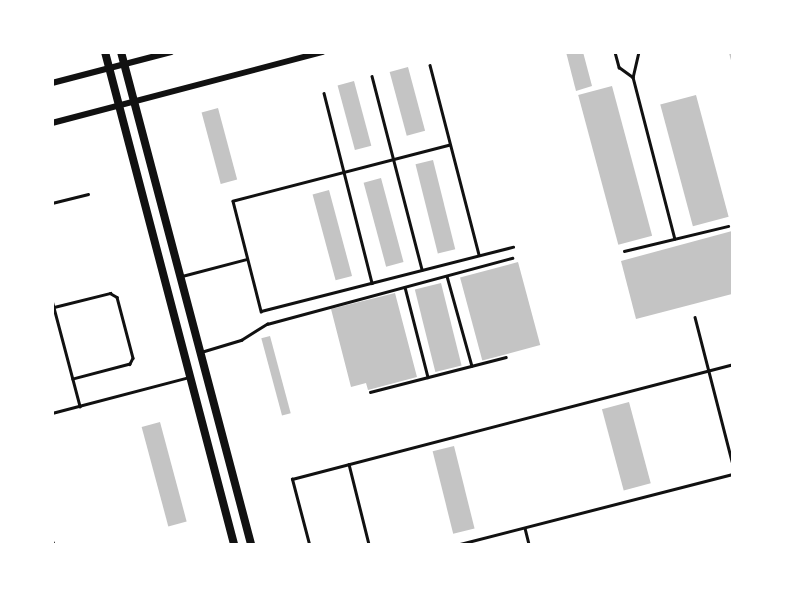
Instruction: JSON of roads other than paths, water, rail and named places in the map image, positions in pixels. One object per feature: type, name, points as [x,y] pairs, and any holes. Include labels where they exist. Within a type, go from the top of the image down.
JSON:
[{"type":"main road","points":[[105,52],[232,544]]},
{"type":"main road","points":[[121,52],[251,544]]},
{"type":"street","points":[[52,83],[170,52]]},
{"type":"street","points":[[52,123],[323,52]]},
{"type":"lane","points":[[615,52],[618,67],[633,77]]},
{"type":"lane","points":[[640,52],[633,77],[675,239]]},
{"type":"lane","points":[[430,66],[479,256]]},
{"type":"lane","points":[[372,76],[422,270]]},
{"type":"lane","points":[[324,93],[372,283]]},
{"type":"lane","points":[[450,145],[232,201],[261,311],[513,247]]},
{"type":"lane","points":[[52,203],[88,194]]},
{"type":"lane","points":[[624,251],[728,226]]},
{"type":"lane","points":[[200,352],[241,340],[267,324],[512,258]]},
{"type":"lane","points":[[180,276],[247,259]]},
{"type":"lane","points":[[447,275],[472,366]]},
{"type":"lane","points":[[405,287],[428,377]]},
{"type":"lane","points":[[54,307],[110,293],[117,297],[124,323],[133,358],[130,364],[73,379]]},
{"type":"lane","points":[[52,300],[80,406]]},
{"type":"lane","points":[[695,317],[732,461]]},
{"type":"lane","points":[[370,392],[506,357]]},
{"type":"lane","points":[[309,544],[292,479],[732,364]]},
{"type":"lane","points":[[52,413],[190,377]]},
{"type":"lane","points":[[348,464],[370,544]]},
{"type":"lane","points":[[460,544],[732,474]]},
{"type":"lane","points":[[525,528],[529,544]]},
{"type":"lane","points":[[52,540],[54,544]]}]
